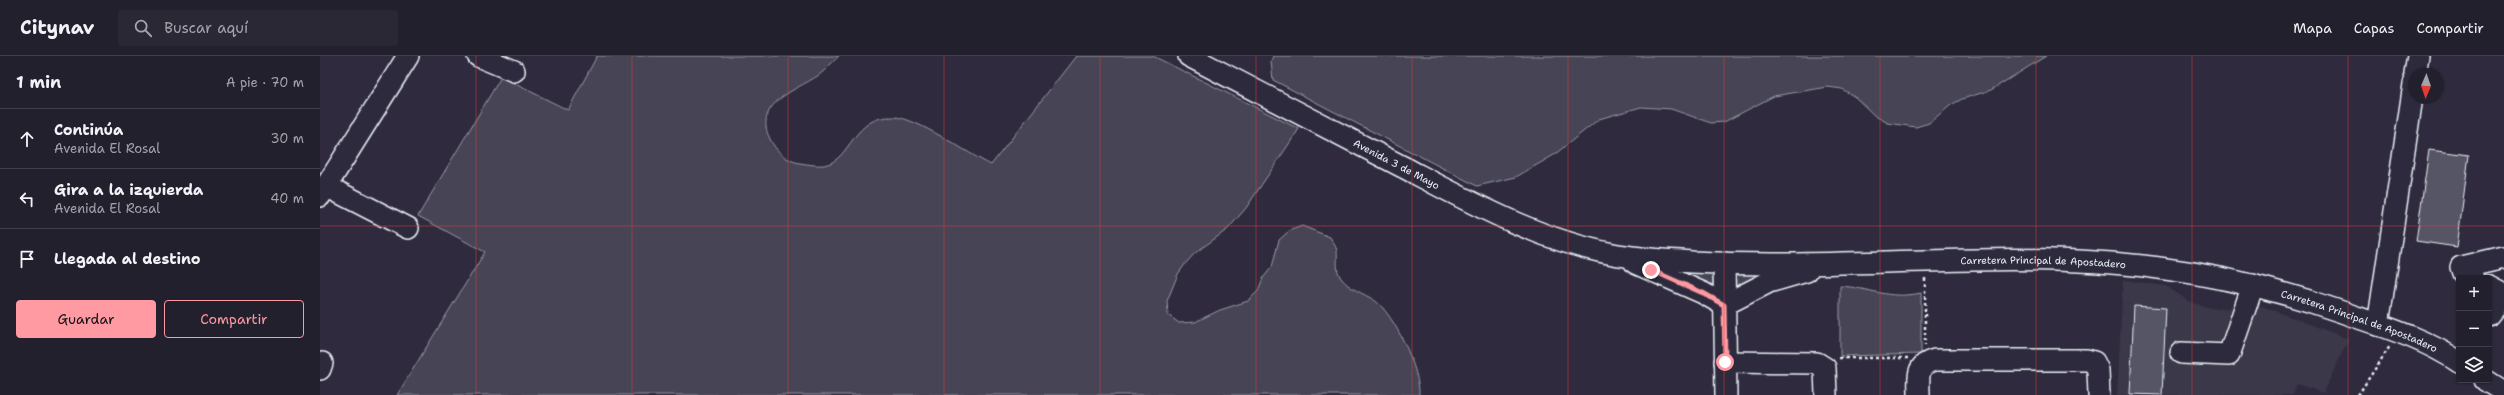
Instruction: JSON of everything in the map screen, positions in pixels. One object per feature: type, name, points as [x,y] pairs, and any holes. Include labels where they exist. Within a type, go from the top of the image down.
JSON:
[{"type":"street","points":[[408,56],[323,191],[408,228]]},
{"type":"street","points":[[478,56],[514,71]]},
{"type":"street","name":"Avenida 3 de Mayo","points":[[1189,56],[1497,214],[1567,243],[1612,254]]},
{"type":"street","points":[[2417,68],[2418,56]]},
{"type":"street","points":[[2378,325],[2411,104]]},
{"type":"street","points":[[1612,254],[1703,293],[1724,305]]},
{"type":"street","name":"Carretera Principal de Apostadero","points":[[1612,254],[1635,258],[1724,264],[1838,264],[1977,260],[2112,262],[2190,271],[2292,295],[2399,333],[2456,358]]},
{"type":"street","points":[[2467,275],[2463,273],[2461,267],[2504,257]]},
{"type":"street","points":[[1724,264],[1726,395]]},
{"type":"street","points":[[1724,305],[1769,282],[1838,264]]},
{"type":"street","points":[[2181,353],[2229,355],[2253,285]]},
{"type":"street","points":[[2492,288],[2504,294]]},
{"type":"street","points":[[2492,312],[2504,298]]},
{"type":"street","points":[[1919,395],[1920,369],[1925,362],[1936,360],[2087,360],[2094,362],[2098,370],[2098,395]]},
{"type":"street","points":[[1725,362],[1817,363],[1825,368],[1826,395]]},
{"type":"street","points":[[2487,383],[2496,395]]},
{"type":"street","points":[[2490,383],[2504,392]]},
{"type":"path","points":[[1825,368],[1834,358],[1915,358],[1925,362],[1925,261]]},
{"type":"path","points":[[2358,395],[2399,333]]},
{"type":"shaded area","points":[[597,56],[839,56],[819,75],[789,92],[780,99],[772,107],[767,116],[766,127],[770,139],[775,148],[786,158],[795,162],[824,165],[841,155],[861,130],[869,123],[880,118],[894,117],[915,123],[928,129],[991,165],[1076,56],[1153,56],[1299,129],[1246,208],[1228,229],[1195,253],[1178,274],[1167,301],[1168,315],[1179,323],[1195,322],[1220,310],[1248,301],[1258,291],[1263,278],[1272,267],[1279,240],[1289,231],[1302,226],[1330,237],[1337,251],[1337,268],[1339,275],[1344,282],[1374,300],[1390,317],[1411,358],[1416,372],[1419,395],[397,395],[485,252],[418,216],[501,77],[568,110]]},
{"type":"shaded area","points":[[1273,56],[2046,56],[1991,90],[1962,99],[1951,105],[1929,123],[1916,127],[1888,123],[1875,116],[1855,97],[1842,89],[1828,87],[1774,96],[1724,122],[1711,123],[1671,109],[1641,107],[1599,119],[1554,155],[1516,177],[1477,186],[1273,80],[1271,61]]},
{"type":"shaded area","points":[[1663,270],[1716,272],[1716,291]]},
{"type":"shaded area","points":[[1735,271],[1774,272],[1734,292]]},
{"type":"shaded area","points":[[2123,280],[2166,286],[2192,303],[2216,309],[2228,308],[2237,300],[2243,299],[2349,339],[2323,393],[2297,384],[2293,395],[2117,395]]},
{"type":"shaded area","points":[[1840,286],[1898,295],[1921,293],[1921,354],[1840,356]]},
{"type":"building","points":[[2429,150],[2469,155],[2457,247],[2416,241]]},
{"type":"building","points":[[2134,306],[2166,308],[2162,395],[2130,394]]},
{"type":"route","points":[[1651,270],[1703,293],[1724,305],[1725,362]]}]
